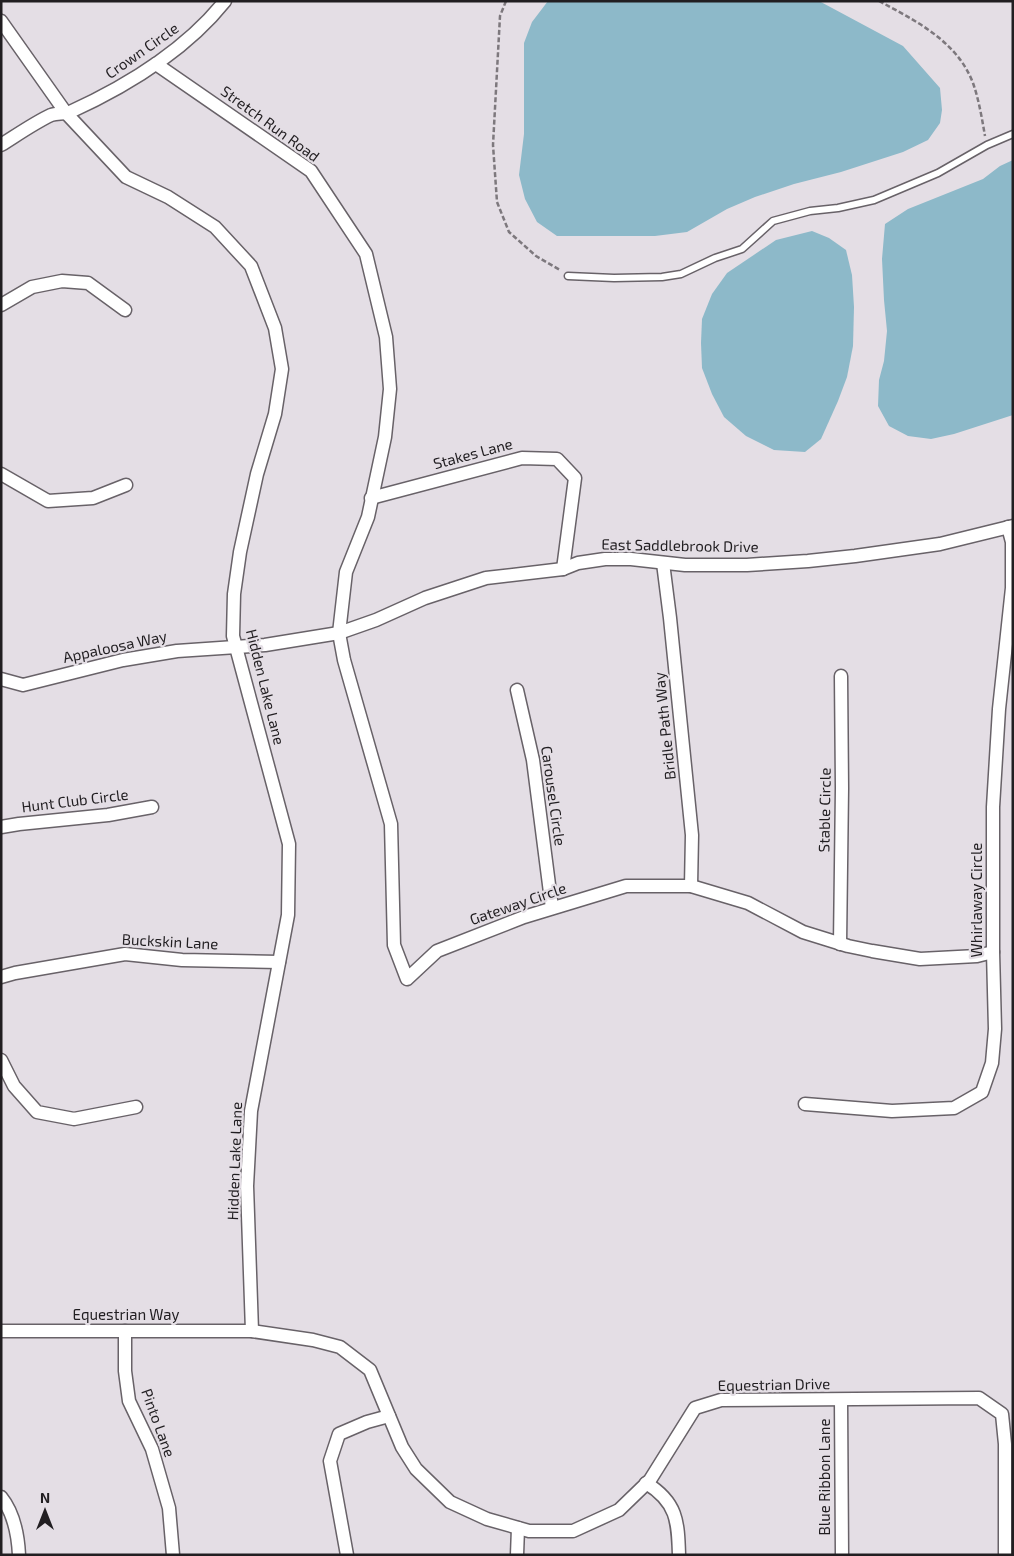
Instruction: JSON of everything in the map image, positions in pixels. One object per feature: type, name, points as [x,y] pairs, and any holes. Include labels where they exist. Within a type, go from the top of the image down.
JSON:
[{"type":"street","name":"Crown Circle","points":[[1,145],[52,115],[66,113],[110,92],[156,64],[210,20],[224,1]]},
{"type":"street","name":"Hidden Lake Lane","points":[[1,21],[66,113],[126,177],[168,197],[215,226],[251,266],[275,328],[282,369],[275,414],[258,474],[240,552],[234,594],[233,636],[289,844],[288,915],[251,1111],[247,1186],[252,1331]]},
{"type":"street","name":"Stretch Run Road","points":[[156,64],[311,171],[366,254],[386,337],[390,389],[385,437],[368,517],[346,572],[339,633]]},
{"type":"street","points":[[1,304],[32,287],[62,281],[88,283],[125,310]]},
{"type":"street","name":"Stakes Lane","points":[[371,498],[522,458],[556,459],[575,478],[563,569]]},
{"type":"street","points":[[1,474],[48,501],[93,498],[126,485]]},
{"type":"street","name":"East Saddlebrook Drive","points":[[237,648],[339,633],[376,620],[425,598],[486,578],[563,569],[578,563],[605,559],[631,559],[686,565],[747,565],[836,558],[940,544],[1010,526]]},
{"type":"street","name":"Whirlaway Circle","points":[[805,1104],[892,1111],[954,1108],[982,1092],[992,1063],[996,1029],[993,952],[994,806],[999,709],[1012,588],[1010,526]]},
{"type":"street","name":"Bridle Path Way","points":[[663,563],[692,835],[691,886]]},
{"type":"street","name":"Gateway Circle","points":[[339,633],[344,660],[390,824],[394,945],[406,979],[437,951],[524,917],[626,886],[691,886],[748,903],[803,932],[840,944],[920,960],[977,956],[993,952]]},
{"type":"street","name":"Appaloosa Way","points":[[1,679],[23,685],[123,660],[177,650],[237,648]]},
{"type":"street","name":"Stable Circle","points":[[840,944],[841,676]]},
{"type":"street","name":"Carousel Circle","points":[[517,690],[533,760],[552,908]]},
{"type":"street","name":"Hunt Club Circle","points":[[1,828],[19,824],[108,815],[152,807]]},
{"type":"street","name":"Buckskin Lane","points":[[1,977],[125,954],[182,960],[279,962]]},
{"type":"street","points":[[1,1060],[14,1086],[37,1112],[74,1119],[136,1107]]},
{"type":"street","name":"Equestrian Way","points":[[1,1331],[252,1331]]},
{"type":"street","name":"Pinto Lane","points":[[125,1331],[125,1371],[129,1401],[152,1449],[169,1508],[173,1555]]},
{"type":"street","name":"Equestrian Drive","points":[[252,1331],[313,1340],[340,1347],[370,1370],[402,1447],[416,1469],[450,1502],[487,1519],[529,1531],[573,1531],[619,1510],[646,1483],[695,1408],[721,1400],[979,1398],[1002,1414],[1005,1444],[1005,1555]]},
{"type":"street","name":"Blue Ribbon Lane","points":[[841,1400],[842,1555]]},
{"type":"street","points":[[347,1555],[330,1461],[340,1434],[367,1422],[389,1416]]},
{"type":"street","points":[[646,1483],[672,1506],[678,1527],[679,1555]]},
{"type":"street","points":[[1,1497],[6,1503],[14,1522],[18,1555]]},
{"type":"street","points":[[517,1555],[518,1528]]},
{"type":"lane","points":[[568,276],[614,278],[662,277],[681,274],[715,258],[742,249],[773,221],[810,211],[838,208],[874,200],[938,173],[987,145],[1013,134]]},
{"type":"path","points":[[506,1],[500,16],[493,145],[497,202],[509,232],[536,256],[568,276]]},
{"type":"path","points":[[879,1],[935,33],[957,54],[973,82],[987,145]]},
{"type":"water","points":[[548,1],[819,1],[903,46],[940,88],[942,110],[940,123],[928,140],[903,152],[755,197],[727,209],[687,232],[655,236],[557,236],[537,222],[525,199],[519,175],[524,134],[524,43],[532,22]]},
{"type":"water","points":[[1013,160],[1013,415],[954,434],[931,439],[908,436],[889,426],[878,406],[879,380],[884,361],[887,331],[882,259],[885,224],[908,209],[983,179],[1000,166]]},
{"type":"water","points":[[812,231],[829,238],[846,250],[852,275],[854,307],[853,346],[847,377],[821,439],[805,452],[774,450],[746,436],[724,417],[712,394],[702,368],[702,319],[712,294],[727,273],[776,240]]}]
